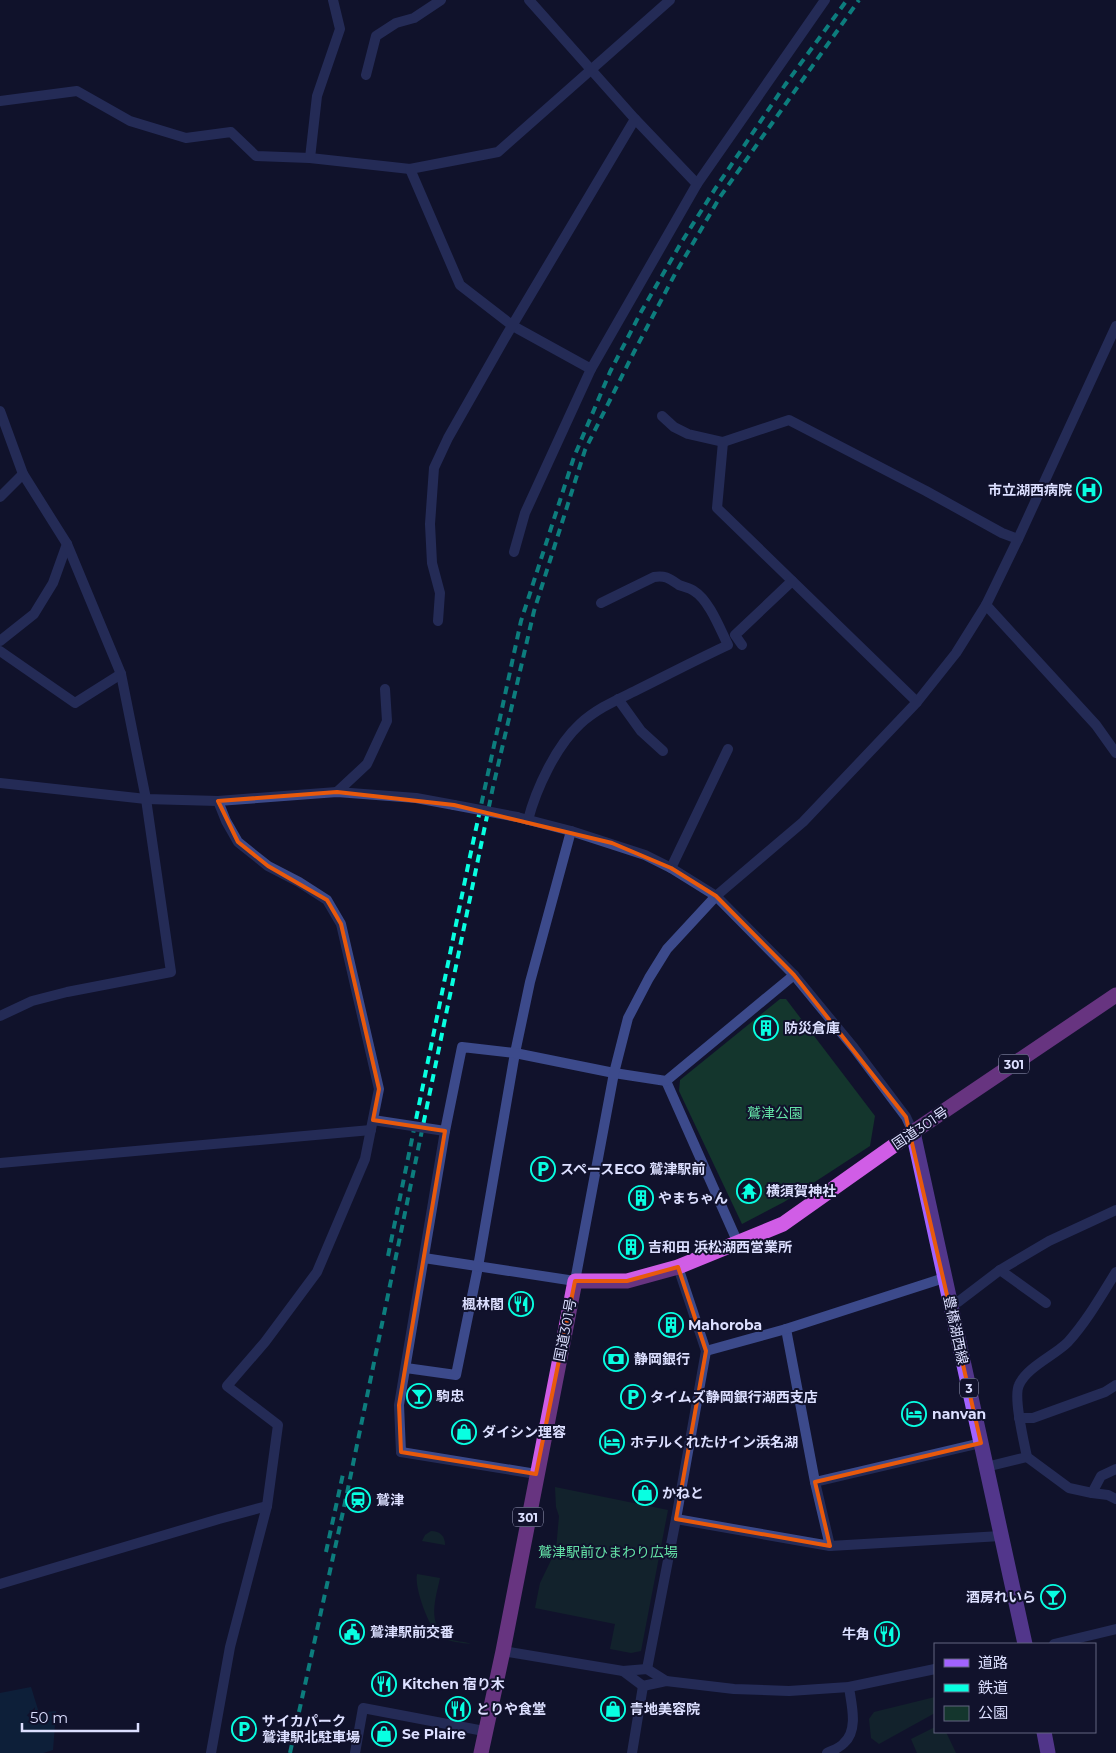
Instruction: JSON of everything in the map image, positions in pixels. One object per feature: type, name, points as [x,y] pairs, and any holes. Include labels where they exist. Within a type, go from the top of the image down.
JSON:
[{"type":"highway","name":"国道301号","points":[[480,1753],[503,1651],[575,1281],[627,1281],[678,1267],[783,1224],[912,1132],[1116,995]]},
{"type":"main road","name":"豊橋湖西線","points":[[912,1132],[1025,1643]]},
{"type":"main road","points":[[1044,1733],[1048,1753]]},
{"type":"street","points":[[310,158],[317,96],[340,29],[333,0]]},
{"type":"street","points":[[366,75],[376,36],[396,23],[414,18],[441,0]]},
{"type":"street","points":[[529,0],[591,71],[696,184]]},
{"type":"street","points":[[0,101],[77,90],[130,121],[186,138],[231,132],[256,156],[310,158],[410,169],[498,152],[670,0]]},
{"type":"street","points":[[514,552],[525,513],[591,369],[696,184],[826,0]]},
{"type":"street","points":[[438,621],[440,593],[432,563],[430,524],[434,468],[448,438],[512,326],[635,119]]},
{"type":"street","points":[[410,169],[460,285],[512,326],[591,369]]},
{"type":"street","points":[[424,1258],[575,1281],[614,1073],[628,1018],[649,978],[667,950],[716,896],[802,822],[917,702],[956,653],[986,605],[1116,326]]},
{"type":"street","points":[[0,411],[23,474],[67,544],[121,674],[146,799],[171,972],[67,992],[32,1001],[0,1016]]},
{"type":"street","points":[[662,416],[674,427],[688,434],[723,442],[789,420],[1002,533],[1018,539]]},
{"type":"street","points":[[723,442],[717,508],[917,702]]},
{"type":"street","points":[[0,496],[23,474]]},
{"type":"street","points":[[0,641],[34,614],[53,583],[67,544]]},
{"type":"street","points":[[528,820],[531,807],[541,784],[568,736],[590,716],[618,699],[728,644],[713,615],[700,596],[694,590],[679,584],[671,578],[654,576],[601,603]]},
{"type":"street","points":[[742,644],[735,635],[792,581]]},
{"type":"street","points":[[986,605],[1096,725],[1116,753]]},
{"type":"street","points":[[0,651],[75,703],[121,674]]},
{"type":"street","points":[[337,792],[367,764],[387,721],[385,689]]},
{"type":"street","points":[[618,699],[641,732],[663,751]]},
{"type":"street","points":[[671,868],[728,749]]},
{"type":"street","points":[[0,783],[146,799],[218,801],[337,792],[416,798],[517,817],[571,831],[645,855],[671,868],[716,896],[794,975],[854,1048],[906,1117],[912,1132]]},
{"type":"street","points":[[211,1753],[230,1647],[267,1506],[278,1425],[227,1386],[265,1342],[317,1272],[365,1159],[379,1088],[341,924],[328,900],[268,866],[238,842],[226,821],[218,801]]},
{"type":"street","points":[[406,1368],[456,1375],[478,1267],[515,1053],[530,982],[571,831]]},
{"type":"street","points":[[536,1474],[401,1452],[399,1406],[445,1132],[462,1047],[515,1053],[614,1073],[666,1081],[794,975]]},
{"type":"street","points":[[666,1081],[738,1242]]},
{"type":"street","points":[[0,1163],[372,1125],[445,1132]]},
{"type":"street","points":[[950,1304],[958,1302],[1000,1270],[1049,1241],[1116,1210]]},
{"type":"street","points":[[647,1669],[706,1352],[678,1267]]},
{"type":"street","points":[[1000,1270],[1046,1303]]},
{"type":"street","points":[[1116,1272],[1086,1320],[1067,1342],[1028,1372],[1018,1386],[1019,1418],[1027,1457],[1069,1488],[1108,1495],[1116,1499]]},
{"type":"street","points":[[706,1352],[786,1329],[944,1278]]},
{"type":"street","points":[[786,1329],[830,1546]]},
{"type":"street","points":[[1019,1418],[1032,1418],[1105,1392],[1116,1385]]},
{"type":"street","points":[[816,1482],[981,1443]]},
{"type":"street","points":[[986,1467],[1027,1457]]},
{"type":"street","points":[[1092,1493],[1101,1476],[1116,1470]]},
{"type":"street","points":[[0,1584],[267,1506]]},
{"type":"street","points":[[676,1519],[830,1546],[1001,1536]]},
{"type":"street","points":[[1058,1643],[1116,1629]]},
{"type":"street","points":[[503,1651],[623,1671],[647,1669],[666,1681]]},
{"type":"street","points":[[623,1671],[643,1686],[666,1681],[734,1690],[780,1691],[848,1686],[934,1669]]},
{"type":"street","points":[[632,1753],[643,1686]]},
{"type":"street","points":[[827,1753],[845,1743],[849,1738],[853,1719],[848,1686]]},
{"type":"street","points":[[355,1753],[363,1708],[484,1731]]},
{"type":"highlighted area","points":[[337,792],[454,805],[612,843],[671,868],[716,896],[794,975],[906,1117],[981,1443],[815,1482],[830,1546],[676,1519],[706,1351],[678,1267],[627,1281],[575,1281],[536,1474],[401,1452],[399,1405],[445,1131],[373,1120],[379,1089],[341,924],[327,900],[268,866],[238,842],[218,801]]},
{"type":"green space","name":"鷲津公園","points":[[780,999],[786,999],[875,1116],[870,1146],[784,1202],[742,1224],[679,1091],[680,1080]]},
{"type":"green space","name":"鷲津駅前ひまわり広場","points":[[555,1487],[668,1510],[641,1651],[631,1653],[610,1649],[615,1624],[535,1608],[540,1583],[556,1550],[559,1516],[556,1507]]},
{"type":"green space","points":[[431,1531],[441,1535],[445,1545],[422,1541],[425,1535]]},
{"type":"green space","points":[[417,1574],[440,1578],[434,1610],[437,1626],[441,1632],[448,1638],[471,1644],[447,1640],[436,1632],[427,1617],[420,1597]]},
{"type":"green space","points":[[934,1697],[934,1714],[879,1744],[871,1738],[869,1719],[874,1712]]},
{"type":"green space","points":[[934,1728],[934,1733],[946,1733],[956,1753],[917,1753],[911,1739]]},
{"type":"water","points":[[31,1687],[39,1713],[56,1711],[53,1750],[43,1753],[0,1753],[0,1693]]},
{"type":"railway","points":[[388,1256],[469,861],[521,621],[574,457],[610,372],[641,312],[681,243],[785,85],[847,0]]},
{"type":"railway","points":[[290,1753],[346,1498],[493,787],[534,611],[585,450],[675,274],[720,197],[859,0]]},
{"type":"railway","points":[[326,1552],[343,1474]]},
{"type":"place","name":"市立湖西病院","points":[[1089,490]]},
{"type":"place","name":"防災倉庫","points":[[766,1028]]},
{"type":"place","name":"スペースECO 鷲津駅前","points":[[543,1169]]},
{"type":"place","name":"横須賀神社","points":[[749,1191]]},
{"type":"place","name":"やまちゃん","points":[[641,1198]]},
{"type":"place","name":"吉和田 浜松湖西営業所","points":[[631,1247]]},
{"type":"place","name":"楓林閣","points":[[521,1304]]},
{"type":"place","name":"Mahoroba","points":[[671,1325]]},
{"type":"place","name":"静岡銀行","points":[[616,1359]]},
{"type":"place","name":"駒忠","points":[[419,1396]]},
{"type":"place","name":"タイムズ静岡銀行湖西支店","points":[[633,1397]]},
{"type":"place","name":"nanvan","points":[[914,1414]]},
{"type":"place","name":"ダイシン理容","points":[[464,1432]]},
{"type":"place","name":"ホテルくれたけイン浜名湖","points":[[612,1442]]},
{"type":"place","name":"かねと","points":[[645,1493]]},
{"type":"place","name":"鷲津","points":[[358,1500]]},
{"type":"place","name":"酒房れいら","points":[[1053,1597]]},
{"type":"place","name":"鷲津駅前交番","points":[[352,1632]]},
{"type":"place","name":"牛角","points":[[887,1634]]},
{"type":"place","name":"Kitchen 宿り木","points":[[384,1684]]},
{"type":"place","name":"とりや食堂","points":[[458,1709]]},
{"type":"place","name":"青地美容院","points":[[613,1709]]},
{"type":"place","name":"サイカパーク 鷲津駅北駐車場","points":[[244,1729]]},
{"type":"place","name":"Se Plaire","points":[[384,1734]]}]
